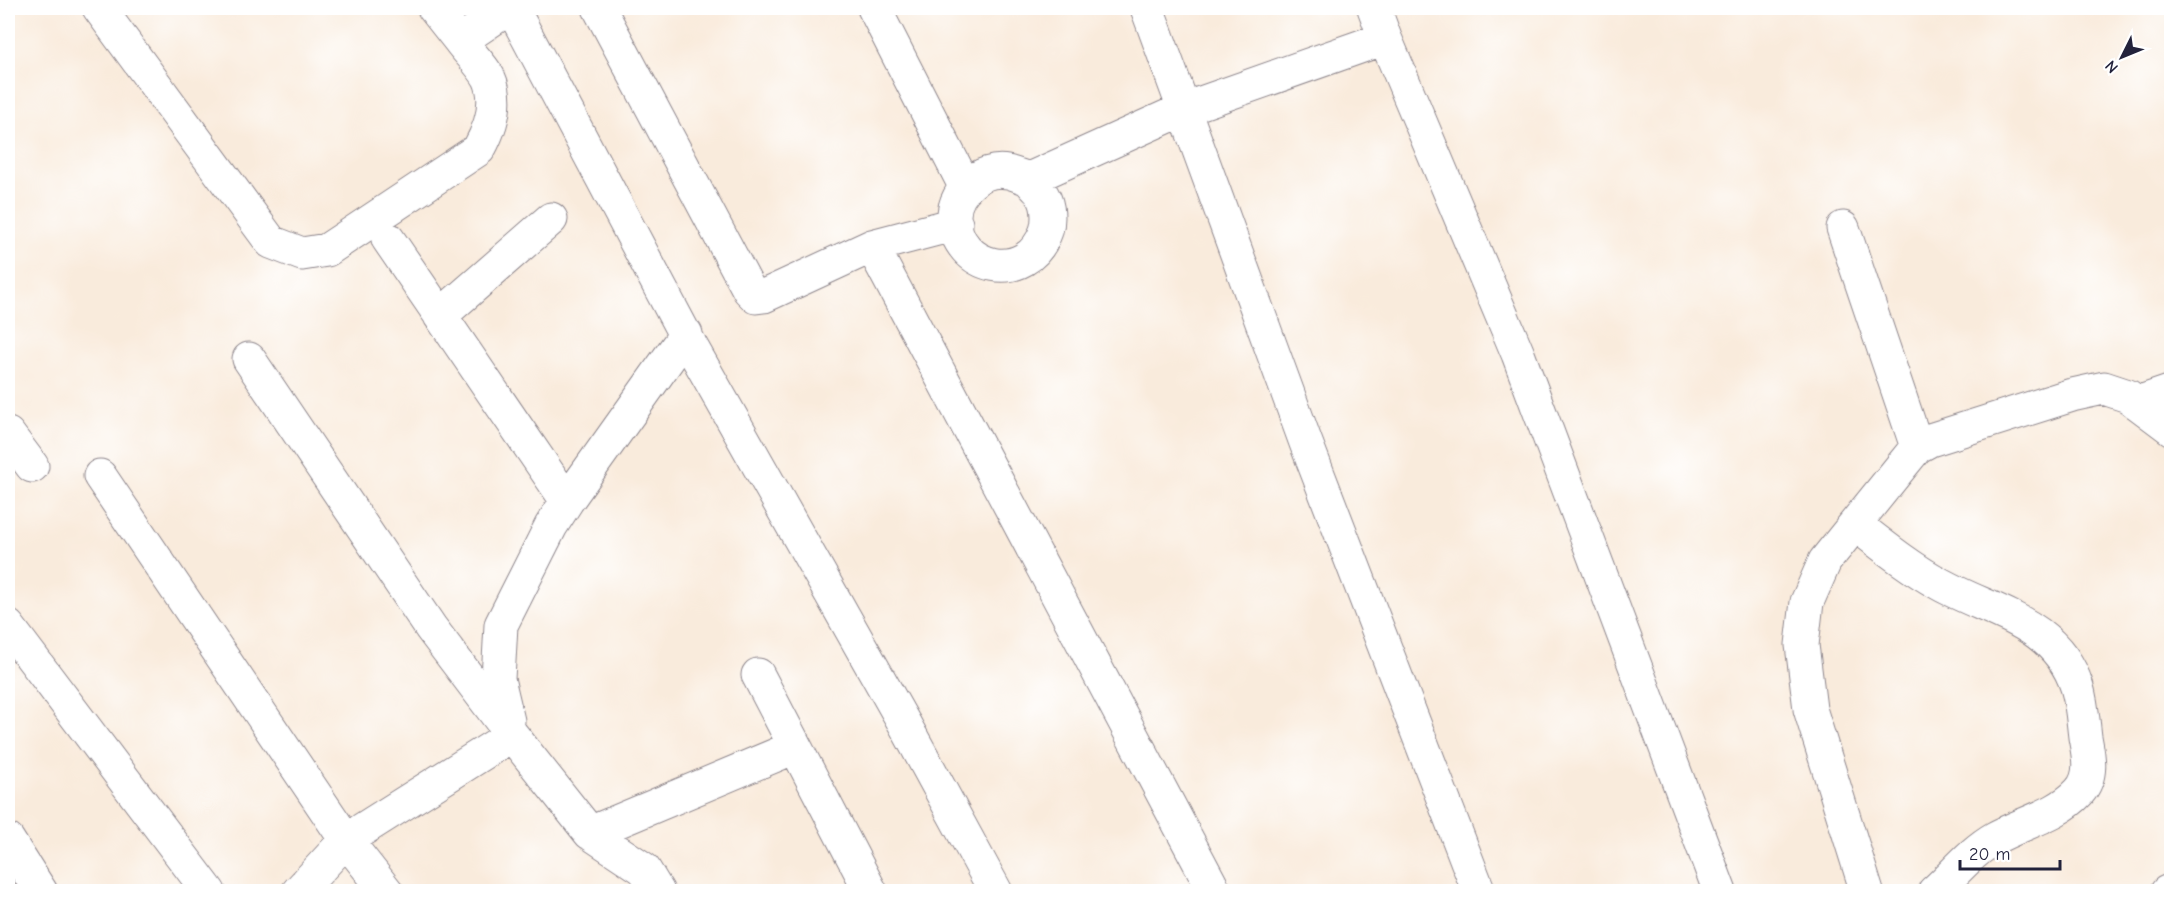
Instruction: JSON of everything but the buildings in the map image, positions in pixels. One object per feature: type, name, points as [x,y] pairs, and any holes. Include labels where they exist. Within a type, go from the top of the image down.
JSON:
[{"type":"street","points":[[99,8],[271,242],[302,254],[327,250],[478,149],[489,131],[494,105],[489,79],[434,8]]},
{"type":"street","points":[[460,41],[511,8],[686,334],[996,891]]},
{"type":"street","points":[[599,8],[749,290],[756,297],[764,296],[872,246],[956,224]]},
{"type":"street","points":[[874,8],[966,188]]},
{"type":"street","points":[[1147,8],[1306,443],[1479,891]]},
{"type":"street","points":[[1374,8],[1518,354],[1720,891]]},
{"type":"street","points":[[1029,179],[1184,109],[1385,38]]},
{"type":"street","points":[[1005,171],[1029,179],[1045,198],[1049,222],[1041,246],[1022,261],[998,266],[975,258],[959,239],[954,215],[962,191],[966,188],[981,175],[1005,171]]},
{"type":"street","points":[[440,316],[551,219]]},
{"type":"street","points":[[1843,228],[1917,447]]},
{"type":"street","points":[[388,239],[567,501]]},
{"type":"street","points":[[872,246],[1215,891]]},
{"type":"street","points":[[512,735],[498,679],[501,625],[567,501],[686,334]]},
{"type":"street","points":[[249,359],[431,628],[512,735],[590,833],[644,869],[658,891]]},
{"type":"street","points":[[1867,891],[1810,709],[1802,645],[1807,602],[1825,561],[1917,447],[1930,440],[2072,394],[2104,388],[2128,396],[2172,429]]},
{"type":"street","points":[[2137,403],[2172,391]]},
{"type":"street","points":[[8,434],[32,466]]},
{"type":"street","points":[[100,476],[346,840],[387,891]]},
{"type":"street","points":[[1855,524],[1911,567],[1941,585],[2004,613],[2044,636],[2060,653],[2077,687],[2089,756],[2088,780],[2078,794],[2056,809],[1995,838],[1977,850],[1934,891]]},
{"type":"street","points":[[8,626],[209,891]]},
{"type":"street","points":[[758,675],[871,891]]},
{"type":"street","points":[[298,891],[346,840],[512,735]]},
{"type":"street","points":[[590,833],[795,747]]},
{"type":"street","points":[[8,840],[41,891]]}]
